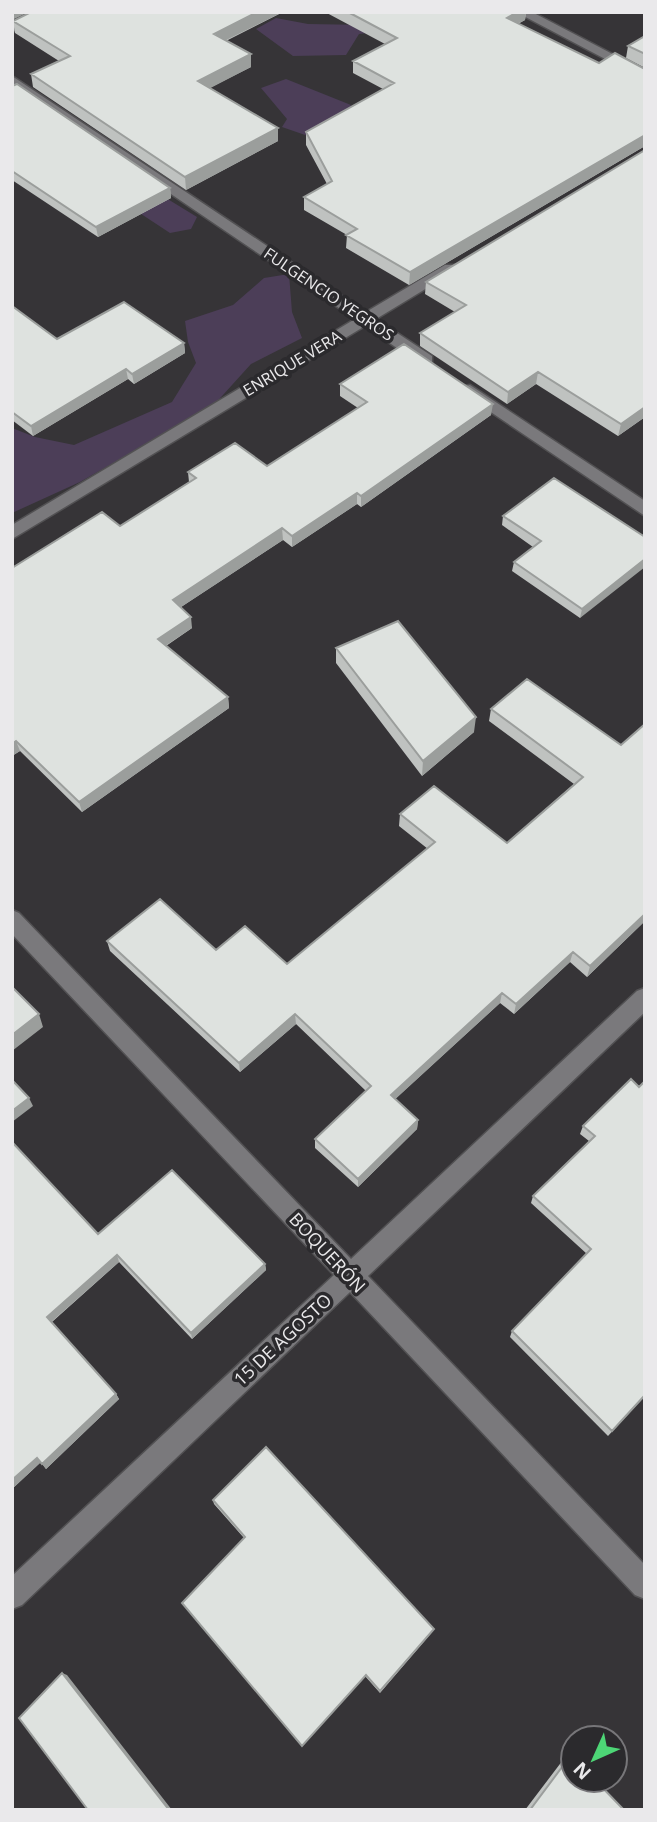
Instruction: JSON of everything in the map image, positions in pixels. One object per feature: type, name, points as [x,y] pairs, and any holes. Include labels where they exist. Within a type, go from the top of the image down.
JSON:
[{"type":"street","points":[[12,28],[47,12]]},
{"type":"street","points":[[522,12],[645,76]]},
{"type":"street","name":"FULGENCIO YEGROS","points":[[12,80],[645,510]]},
{"type":"street","name":"ENRIQUE VERA","points":[[12,533],[470,256]]},
{"type":"street","name":"BOQUERÓN","points":[[12,919],[349,1277],[645,1585]]},
{"type":"street","name":"15 DE AGOSTO","points":[[12,1595],[645,998]]},
{"type":"shaded area","points":[[276,18],[308,24],[425,26],[359,34],[346,55],[293,56],[256,29]]},
{"type":"shaded area","points":[[286,79],[351,105],[343,118],[308,136],[282,127],[287,119],[261,88]]},
{"type":"shaded area","points":[[37,119],[197,217],[191,229],[170,233],[15,131]]},
{"type":"shaded area","points":[[289,274],[292,312],[302,338],[251,364],[213,406],[80,482],[12,513],[12,428],[35,437],[74,445],[172,402],[196,363],[188,342],[185,321],[233,305],[264,278]]},
{"type":"building","points":[[31,12],[257,12],[214,34],[251,54],[198,81],[278,128],[185,177],[31,74],[70,56],[13,21]]},
{"type":"building","points":[[348,12],[517,12],[507,18],[599,63],[615,53],[645,69],[645,135],[410,272],[346,235],[357,229],[304,197],[332,181],[306,132],[394,83],[353,61],[397,38]]},
{"type":"building","points":[[645,36],[645,54],[628,46]]},
{"type":"building","points":[[17,84],[170,188],[96,227],[12,171],[12,86]]},
{"type":"building","points":[[645,150],[645,407],[621,424],[538,372],[508,392],[420,333],[466,305],[426,282]]},
{"type":"building","points":[[124,302],[184,343],[132,374],[126,369],[31,426],[12,412],[12,306],[57,339]]},
{"type":"building","points":[[404,344],[493,404],[361,496],[357,493],[292,536],[282,528],[173,600],[191,617],[158,639],[228,697],[79,802],[16,741],[12,744],[12,568],[102,512],[120,526],[196,478],[188,472],[235,443],[267,466],[367,402],[340,384]]},
{"type":"building","points":[[554,478],[645,537],[645,559],[582,609],[514,562],[541,541],[503,516]]},
{"type":"building","points":[[398,621],[476,717],[423,761],[336,648]]},
{"type":"building","points":[[527,679],[621,745],[645,724],[645,914],[590,966],[573,952],[516,1004],[502,993],[391,1095],[418,1120],[358,1179],[315,1139],[371,1086],[295,1014],[239,1063],[107,941],[160,899],[216,950],[245,926],[287,964],[435,842],[400,814],[434,786],[507,843],[583,777],[491,709]]},
{"type":"building","points":[[12,987],[39,1014],[12,1035]]},
{"type":"building","points":[[631,1079],[639,1087],[645,1081],[645,1395],[612,1431],[512,1331],[591,1249],[533,1196],[595,1136],[583,1126]]},
{"type":"building","points":[[12,1080],[29,1098],[12,1111]]},
{"type":"building","points":[[12,1142],[98,1234],[172,1170],[265,1264],[191,1333],[117,1255],[47,1317],[116,1394],[42,1464],[37,1458],[12,1480]]},
{"type":"building","points":[[266,1447],[434,1629],[380,1691],[366,1675],[302,1746],[182,1603],[245,1537],[213,1500]]},
{"type":"building","points":[[62,1673],[169,1810],[88,1810],[19,1718]]},
{"type":"building","points":[[559,1771],[559,1794],[609,1794],[624,1810],[530,1810]]}]
